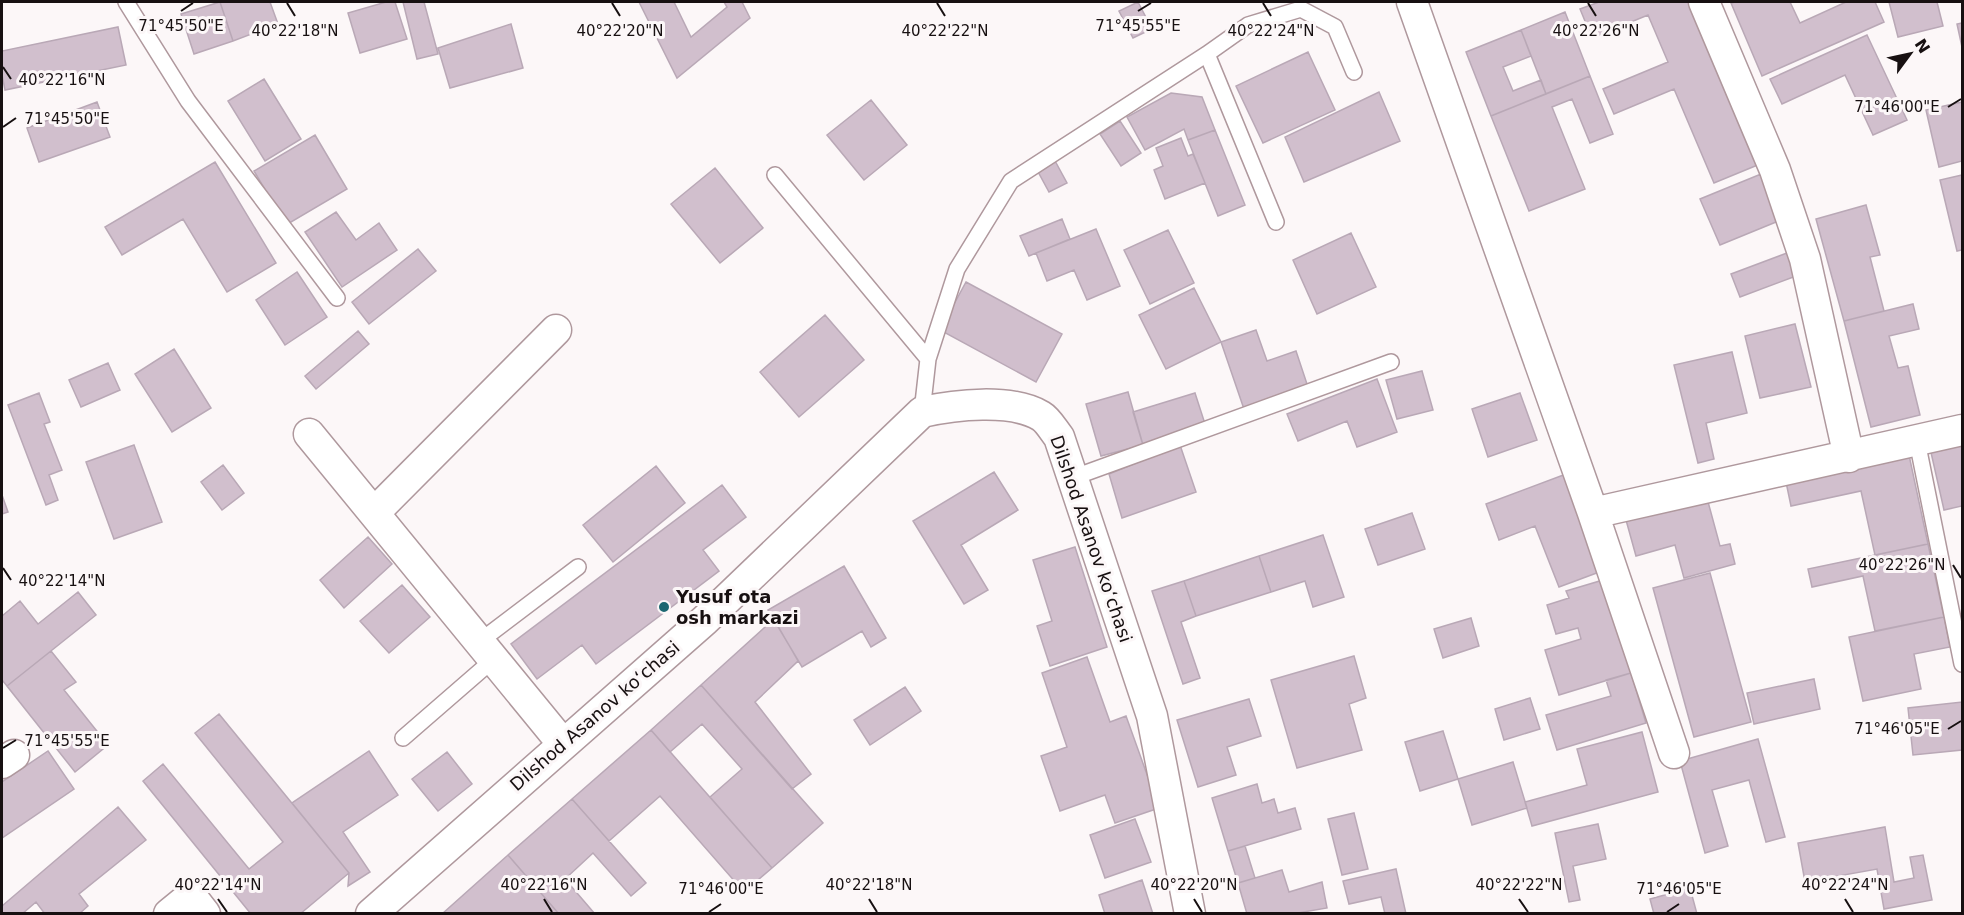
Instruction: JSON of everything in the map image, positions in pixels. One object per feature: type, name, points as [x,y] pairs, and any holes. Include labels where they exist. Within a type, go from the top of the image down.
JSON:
[{"type":"street","points":[[1412,2],[1593,513],[1674,753]]},
{"type":"street","points":[[1704,2],[1775,170],[1805,259],[1849,457]]},
{"type":"street","points":[[374,513],[556,330]]},
{"type":"street","name":"Dilshod Asanov koʻchasi","points":[[371,914],[705,620],[922,412],[954,405],[998,405],[1015,407],[1042,416],[1059,438],[1152,716],[1190,914]]},
{"type":"street","points":[[1593,513],[1962,430]]},
{"type":"street","points":[[309,434],[563,744]]},
{"type":"street","points":[[169,914],[191,896],[205,914]]},
{"type":"lane","points":[[126,2],[188,101],[337,298]]},
{"type":"lane","points":[[922,412],[928,359],[957,269],[1011,181],[1208,54],[1248,25],[1301,9],[1335,27],[1354,72]]},
{"type":"lane","points":[[1208,54],[1276,222]]},
{"type":"lane","points":[[775,175],[928,359]]},
{"type":"lane","points":[[1072,478],[1391,362]]},
{"type":"lane","points":[[1917,441],[1962,664]]},
{"type":"lane","points":[[403,738],[486,650],[578,567]]},
{"type":"building","points":[[220,2],[270,2],[278,24],[233,41]]},
{"type":"building","points":[[220,2],[233,41],[194,54],[181,14]]},
{"type":"building","points":[[386,2],[395,2],[407,39],[360,53],[348,13]]},
{"type":"building","points":[[403,2],[424,2],[438,54],[417,59]]},
{"type":"building","points":[[639,2],[674,2],[691,37],[727,7],[724,2],[742,2],[750,18],[677,78]]},
{"type":"building","points":[[1138,2],[1152,29],[1133,38],[1119,11]]},
{"type":"building","points":[[1599,2],[1693,2],[1760,164],[1714,183],[1674,89],[1614,114],[1603,89],[1668,62],[1648,15],[1592,38],[1580,9]]},
{"type":"building","points":[[1790,2],[1800,23],[1846,2],[1875,2],[1884,22],[1762,76],[1731,3]]},
{"type":"building","points":[[1889,2],[1937,2],[1943,26],[1898,37]]},
{"type":"building","points":[[1565,12],[1590,76],[1546,94],[1521,30]]},
{"type":"building","points":[[1962,23],[1962,47],[1957,24]]},
{"type":"building","points":[[511,24],[523,68],[450,88],[438,48]]},
{"type":"building","points":[[118,27],[126,65],[5,90],[2,75],[2,51]]},
{"type":"building","points":[[1521,30],[1531,56],[1503,67],[1513,91],[1541,80],[1546,94],[1491,116],[1466,52]]},
{"type":"building","points":[[1867,35],[1907,120],[1873,135],[1845,75],[1782,104],[1770,79]]},
{"type":"building","points":[[1308,52],[1335,110],[1263,143],[1236,86]]},
{"type":"building","points":[[1590,76],[1613,134],[1590,143],[1572,99],[1552,107],[1585,189],[1529,211],[1491,116]]},
{"type":"building","points":[[264,79],[301,139],[265,161],[228,101]]},
{"type":"building","points":[[1379,92],[1400,141],[1304,182],[1285,137]]},
{"type":"building","points":[[1171,93],[1202,97],[1215,130],[1188,140],[1184,129],[1145,150],[1127,117]]},
{"type":"building","points":[[871,100],[907,145],[864,180],[827,135]]},
{"type":"building","points":[[97,102],[110,137],[39,162],[27,128]]},
{"type":"building","points":[[1962,102],[1962,161],[1939,167],[1926,110]]},
{"type":"building","points":[[1120,121],[1141,153],[1121,166],[1100,134]]},
{"type":"building","points":[[1215,130],[1245,205],[1218,216],[1188,140]]},
{"type":"building","points":[[315,135],[347,189],[286,225],[254,171]]},
{"type":"building","points":[[1181,138],[1188,156],[1193,154],[1205,183],[1165,199],[1154,170],[1163,166],[1156,148]]},
{"type":"building","points":[[1054,159],[1067,183],[1049,192],[1036,168]]},
{"type":"building","points":[[215,162],[276,263],[227,292],[183,219],[122,255],[105,227]]},
{"type":"building","points":[[715,168],[763,228],[720,263],[671,204]]},
{"type":"building","points":[[1761,174],[1781,220],[1720,245],[1700,199]]},
{"type":"building","points":[[1962,175],[1962,250],[1957,251],[1940,180]]},
{"type":"building","points":[[1866,205],[1880,255],[1870,257],[1884,311],[1844,321],[1816,219]]},
{"type":"building","points":[[336,212],[356,240],[379,223],[397,250],[342,287],[305,232]]},
{"type":"building","points":[[1062,219],[1070,239],[1029,256],[1020,236]]},
{"type":"building","points":[[1096,229],[1120,286],[1087,300],[1074,270],[1047,281],[1036,253]]},
{"type":"building","points":[[1168,230],[1194,283],[1150,304],[1124,250]]},
{"type":"building","points":[[1351,233],[1376,287],[1317,314],[1293,260]]},
{"type":"building","points":[[418,249],[436,271],[369,324],[352,302]]},
{"type":"building","points":[[1787,253],[1796,276],[1740,297],[1731,274]]},
{"type":"building","points":[[297,272],[327,317],[285,345],[256,300]]},
{"type":"building","points":[[966,282],[1062,334],[1036,382],[940,330]]},
{"type":"building","points":[[1194,288],[1221,342],[1166,369],[1139,315]]},
{"type":"building","points":[[1913,304],[1919,329],[1889,336],[1898,368],[1908,366],[1920,415],[1871,427],[1844,321]]},
{"type":"building","points":[[825,315],[864,360],[799,417],[760,372]]},
{"type":"building","points":[[1795,324],[1811,387],[1760,398],[1745,336]]},
{"type":"building","points":[[1256,330],[1267,361],[1296,351],[1309,390],[1245,412],[1221,342]]},
{"type":"building","points":[[358,331],[369,344],[316,389],[305,376]]},
{"type":"building","points":[[174,349],[211,408],[172,432],[135,374]]},
{"type":"building","points":[[1732,352],[1747,413],[1706,423],[1714,459],[1698,463],[1674,365]]},
{"type":"building","points":[[108,363],[120,390],[81,407],[69,380]]},
{"type":"building","points":[[1422,371],[1433,410],[1397,419],[1386,380]]},
{"type":"building","points":[[1377,379],[1397,432],[1357,447],[1347,421],[1298,441],[1287,414]]},
{"type":"building","points":[[1128,392],[1143,445],[1101,456],[1086,404]]},
{"type":"building","points":[[39,393],[50,422],[44,424],[62,470],[49,475],[58,500],[46,505],[8,405]]},
{"type":"building","points":[[1195,393],[1206,427],[1143,445],[1133,412]]},
{"type":"building","points":[[1520,393],[1537,440],[1488,457],[1472,409]]},
{"type":"building","points":[[1962,441],[1962,506],[1944,510],[1930,448]]},
{"type":"building","points":[[134,445],[162,522],[114,539],[86,462]]},
{"type":"building","points":[[1180,445],[1196,492],[1122,518],[1109,474]]},
{"type":"building","points":[[1909,455],[1928,544],[1875,555],[1861,491],[1791,506],[1786,482]]},
{"type":"building","points":[[223,465],[244,493],[222,510],[201,482]]},
{"type":"building","points":[[656,466],[685,503],[613,562],[583,525]]},
{"type":"building","points":[[994,472],[1018,510],[961,545],[988,590],[964,604],[913,521]]},
{"type":"building","points":[[1566,474],[1602,571],[1559,587],[1535,526],[1499,540],[1486,504]]},
{"type":"building","points":[[722,485],[746,517],[703,550],[719,571],[596,664],[582,645],[537,679],[511,644]]},
{"type":"building","points":[[2,495],[8,512],[2,514]]},
{"type":"building","points":[[1707,498],[1720,546],[1730,544],[1735,564],[1684,578],[1675,545],[1636,556],[1626,520]]},
{"type":"building","points":[[1412,513],[1425,549],[1378,565],[1365,529]]},
{"type":"building","points":[[1323,535],[1344,597],[1313,607],[1305,581],[1271,592],[1259,556]]},
{"type":"building","points":[[368,537],[392,564],[344,608],[320,580]]},
{"type":"building","points":[[1928,544],[1944,617],[1875,631],[1863,576],[1812,587],[1808,569]]},
{"type":"building","points":[[1075,547],[1107,647],[1050,666],[1037,626],[1052,621],[1033,560]]},
{"type":"building","points":[[1259,556],[1271,592],[1196,616],[1184,581]]},
{"type":"building","points":[[844,566],[886,638],[871,647],[862,631],[802,667],[768,610]]},
{"type":"building","points":[[1710,573],[1751,722],[1694,737],[1653,588]]},
{"type":"building","points":[[1603,580],[1631,673],[1559,695],[1545,650],[1581,639],[1578,628],[1556,634],[1547,605],[1569,598],[1566,591]]},
{"type":"building","points":[[1184,581],[1196,616],[1181,622],[1200,678],[1183,684],[1152,591]]},
{"type":"building","points":[[402,585],[430,617],[389,653],[360,621]]},
{"type":"building","points":[[78,592],[96,615],[7,686],[2,680],[2,616],[20,601],[38,624]]},
{"type":"building","points":[[1944,617],[1950,647],[1914,654],[1921,689],[1863,701],[1849,637]]},
{"type":"building","points":[[1471,618],[1479,646],[1443,658],[1434,629]]},
{"type":"building","points":[[774,619],[798,661],[755,702],[811,774],[792,789],[701,685]]},
{"type":"building","points":[[51,651],[76,682],[64,690],[108,745],[75,772],[7,686]]},
{"type":"building","points":[[1354,656],[1366,698],[1349,704],[1362,750],[1297,768],[1271,680]]},
{"type":"building","points":[[1087,657],[1110,722],[1126,716],[1159,808],[1115,823],[1105,795],[1060,811],[1041,756],[1067,747],[1042,673]]},
{"type":"building","points":[[1631,673],[1646,723],[1557,750],[1546,715],[1611,696],[1606,680]]},
{"type":"building","points":[[1814,679],[1820,709],[1754,724],[1747,693]]},
{"type":"building","points":[[701,685],[823,823],[772,868],[710,797],[742,769],[702,724],[670,752],[651,730]]},
{"type":"building","points":[[905,687],[921,711],[870,745],[854,720]]},
{"type":"building","points":[[1530,698],[1540,729],[1504,740],[1495,709]]},
{"type":"building","points":[[1249,699],[1261,736],[1227,747],[1236,775],[1198,787],[1177,720]]},
{"type":"building","points":[[1962,702],[1962,750],[1913,755],[1908,708]]},
{"type":"building","points":[[219,714],[349,873],[300,914],[251,914],[143,781],[163,764],[249,869],[283,842],[195,733]]},
{"type":"building","points":[[651,730],[772,868],[744,892],[660,796],[609,841],[572,799]]},
{"type":"building","points":[[1443,731],[1458,779],[1420,791],[1405,742]]},
{"type":"building","points":[[1642,732],[1658,792],[1532,826],[1525,802],[1587,785],[1577,749]]},
{"type":"building","points":[[1758,739],[1785,837],[1766,842],[1749,780],[1712,790],[1728,846],[1705,853],[1680,761]]},
{"type":"building","points":[[48,751],[74,789],[2,838],[2,782]]},
{"type":"building","points":[[369,751],[398,795],[343,832],[370,872],[348,886],[349,873],[292,803]]},
{"type":"building","points":[[447,752],[472,784],[438,811],[412,779]]},
{"type":"building","points":[[1513,762],[1527,808],[1472,825],[1458,779]]},
{"type":"building","points":[[1257,784],[1262,803],[1274,799],[1278,813],[1295,808],[1301,829],[1228,851],[1212,798]]},
{"type":"building","points":[[572,799],[646,883],[631,896],[593,853],[565,879],[595,914],[559,914],[508,855]]},
{"type":"building","points":[[118,807],[146,840],[79,894],[88,906],[79,914],[45,914],[36,902],[22,914],[2,914],[2,906]]},
{"type":"building","points":[[1354,813],[1368,869],[1342,875],[1328,819]]},
{"type":"building","points":[[1135,819],[1151,862],[1105,878],[1090,835]]},
{"type":"building","points":[[1598,824],[1606,859],[1573,866],[1580,900],[1569,902],[1555,833]]},
{"type":"building","points":[[1885,827],[1894,882],[1914,878],[1910,857],[1923,855],[1932,900],[1884,909],[1877,869],[1805,882],[1798,843]]},
{"type":"building","points":[[1245,846],[1255,878],[1238,883],[1228,851]]},
{"type":"building","points":[[508,855],[559,914],[442,914]]},
{"type":"building","points":[[1396,869],[1406,914],[1385,914],[1381,897],[1349,904],[1343,881]]},
{"type":"building","points":[[1282,870],[1289,892],[1322,882],[1327,908],[1292,914],[1247,914],[1238,883]]},
{"type":"building","points":[[1142,880],[1153,914],[1105,914],[1099,895]]},
{"type":"building","points":[[1690,888],[1697,914],[1654,914],[1650,899]]},
{"type":"place","name":"Yusuf ota osh markazi","points":[[664,607]]}]
